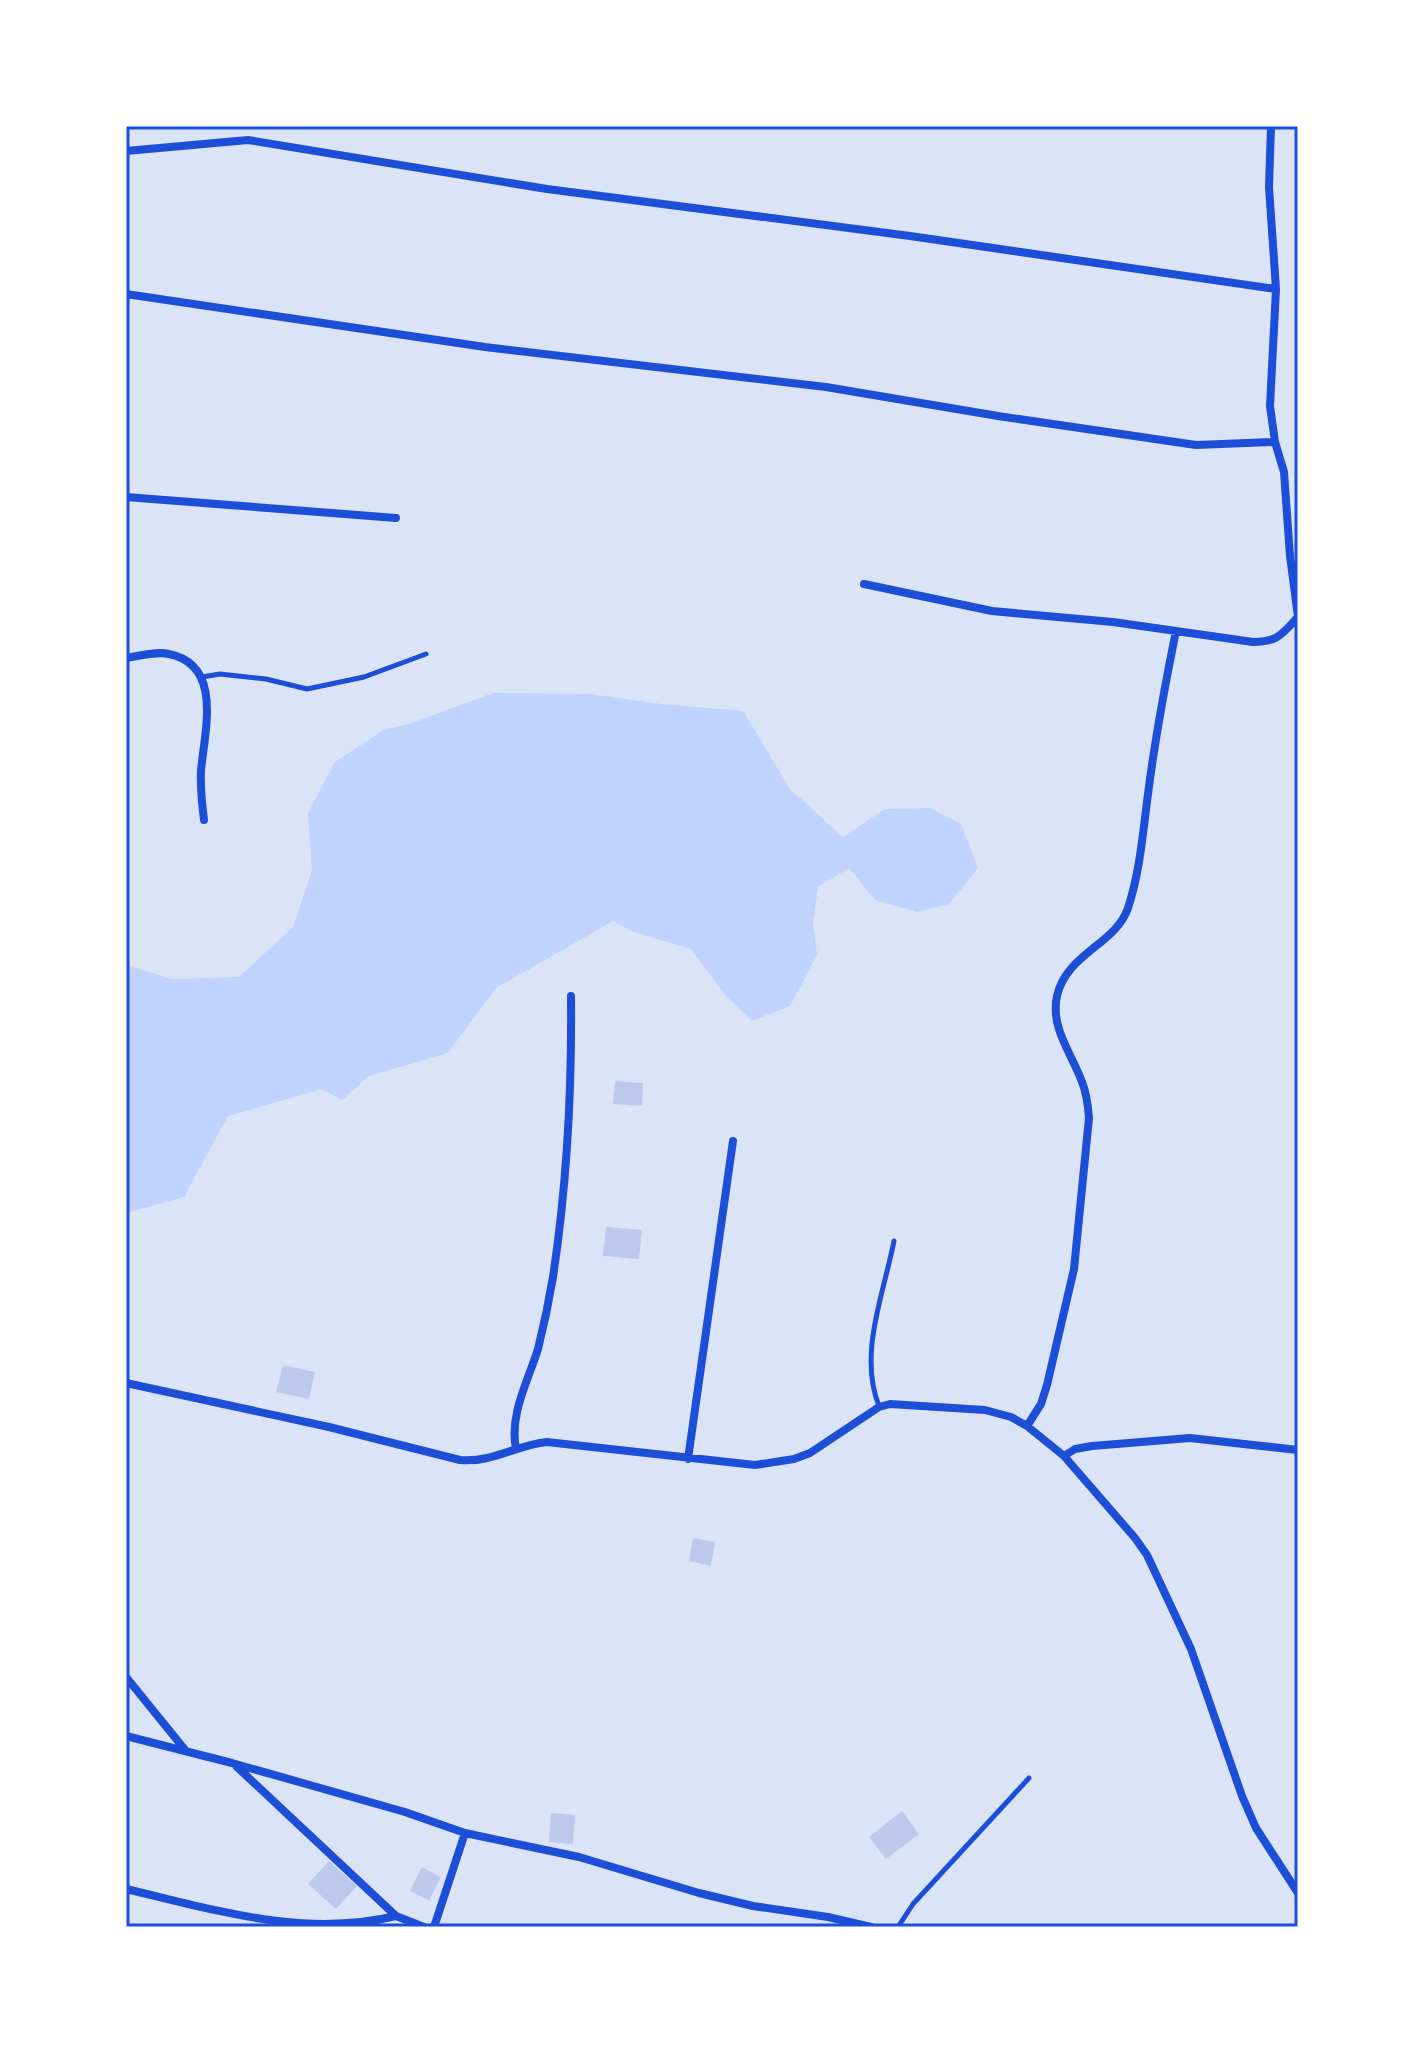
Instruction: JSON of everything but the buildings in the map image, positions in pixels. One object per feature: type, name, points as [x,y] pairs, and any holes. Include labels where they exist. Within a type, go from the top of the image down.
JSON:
[{"type":"street","points":[[864,584],[992,611],[1269,642],[1298,617],[1284,472],[1275,442],[1270,380],[1276,289],[1269,187],[1271,126]]},
{"type":"street","points":[[126,151],[248,140],[547,189],[910,236],[1276,289]]},
{"type":"street","points":[[126,294],[485,347],[826,387],[1180,443],[1215,446],[1275,442]]},
{"type":"street","points":[[126,497],[396,518]]},
{"type":"street","points":[[1027,1426],[1041,1404],[1047,1385],[1074,1269],[1089,1118],[1088,1098],[1059,1031],[1057,996],[1075,962],[1119,924],[1127,910],[1143,830],[1158,719],[1176,631]]},
{"type":"street","points":[[126,658],[168,653],[181,658],[202,677],[207,702],[201,776],[204,820]]},
{"type":"street","points":[[516,1449],[514,1422],[538,1347],[557,1245],[568,1154],[571,996]]},
{"type":"street","points":[[688,1459],[733,1141]]},
{"type":"street","points":[[126,1383],[478,1462],[547,1442],[755,1465],[794,1459],[834,1438],[879,1407],[904,1404],[985,1410],[1011,1417],[1064,1456],[1147,1555],[1191,1649],[1256,1828],[1298,1893]]},
{"type":"street","points":[[1064,1456],[1075,1449],[1092,1446],[1190,1438],[1298,1450]]},
{"type":"street","points":[[126,1677],[186,1751]]},
{"type":"street","points":[[126,1736],[405,1812],[465,1833],[579,1857],[699,1893],[871,1927]]},
{"type":"street","points":[[232,1763],[396,1916],[424,1927]]},
{"type":"street","points":[[434,1927],[465,1833]]},
{"type":"street","points":[[126,1889],[297,1925],[364,1924],[396,1916]]},
{"type":"lane","points":[[202,677],[220,674],[266,679],[307,689],[319,688],[364,677],[426,654]]},
{"type":"lane","points":[[879,1407],[871,1380],[875,1327],[894,1241]]},
{"type":"lane","points":[[898,1927],[913,1904],[1029,1778]]},
{"type":"shaded area","points":[[126,126],[1298,126],[1298,1927],[126,1927]]},
{"type":"water","points":[[493,693],[590,694],[743,711],[790,789],[843,837],[885,809],[930,808],[961,824],[978,868],[949,904],[917,912],[875,900],[849,868],[818,887],[813,923],[817,955],[790,1006],[752,1021],[725,995],[691,949],[633,932],[613,921],[496,988],[448,1053],[369,1076],[342,1100],[322,1089],[228,1116],[184,1197],[126,1213],[126,965],[172,979],[239,977],[293,927],[312,870],[308,813],[335,762],[385,729],[409,724]]}]
